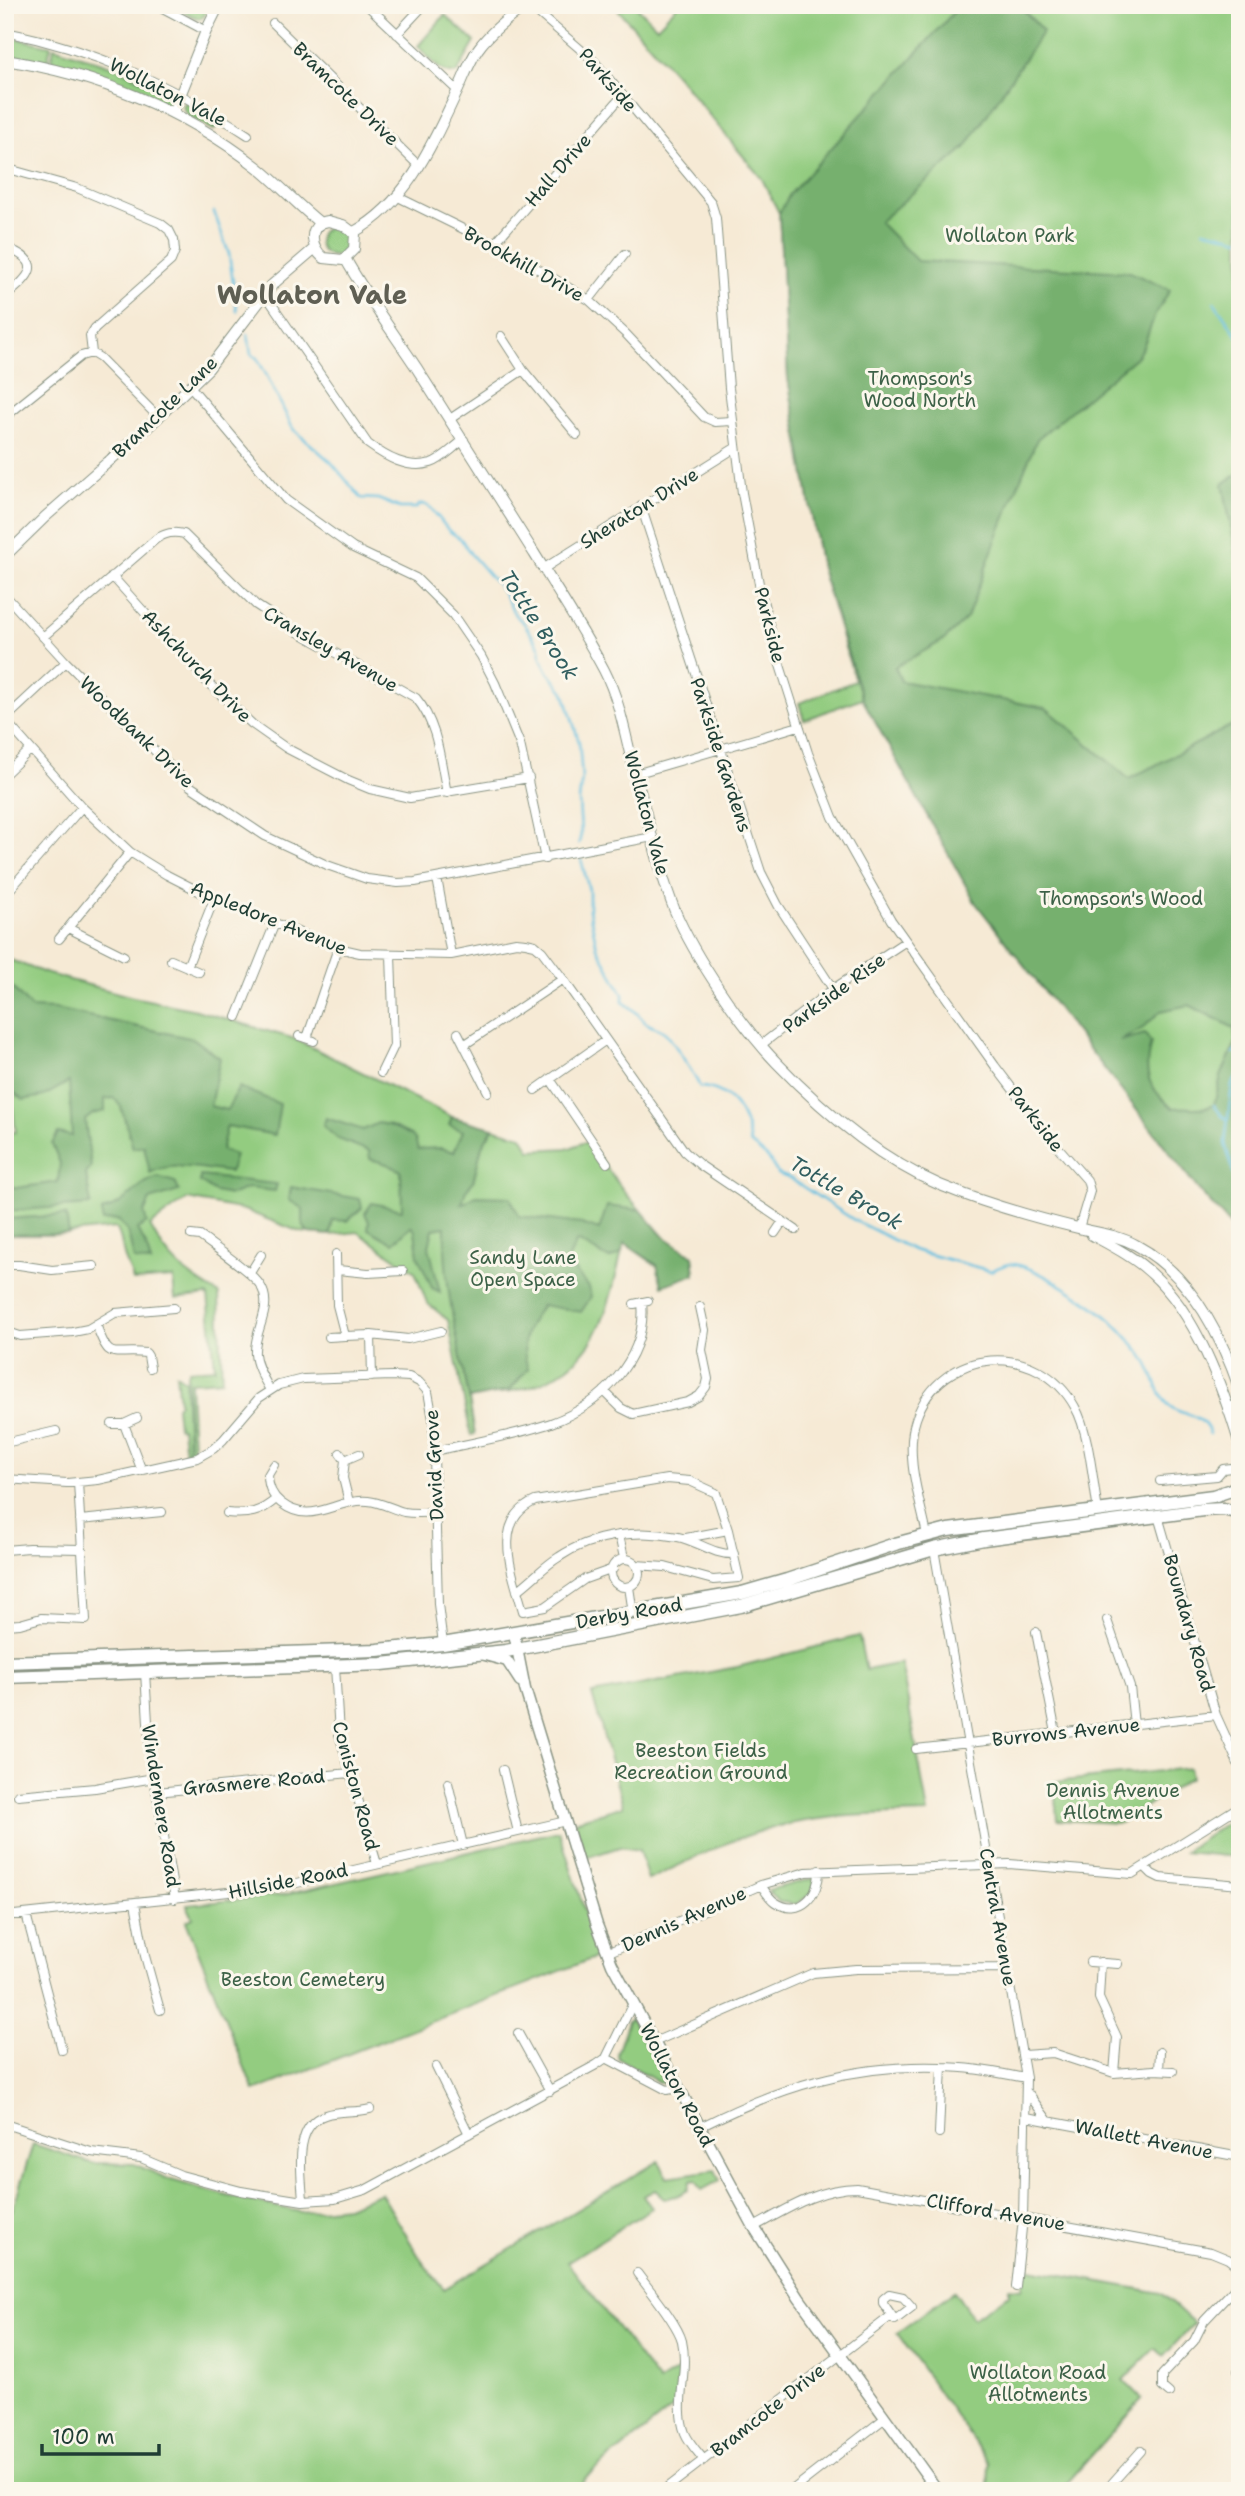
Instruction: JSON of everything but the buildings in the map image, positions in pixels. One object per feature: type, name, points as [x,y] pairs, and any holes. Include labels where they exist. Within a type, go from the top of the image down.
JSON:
[{"type":"highway","name":"Derby Road","points":[[5,1662],[377,1650],[443,1644],[742,1592],[928,1535],[1213,1496],[1240,1484]]},
{"type":"highway","name":"Derby Road","points":[[5,1676],[335,1666],[417,1662],[481,1654],[741,1606],[934,1549],[984,1539],[1209,1510],[1223,1509],[1240,1513]]},
{"type":"main road","name":"Wollaton Road","points":[[514,1633],[525,1689],[607,1953],[754,2227],[794,2291],[885,2418],[931,2488]]},
{"type":"main road","points":[[481,1654],[507,1661],[525,1689]]},
{"type":"street","points":[[157,5],[206,31]]},
{"type":"street","points":[[173,113],[219,5]]},
{"type":"street","points":[[367,5],[458,92]]},
{"type":"street","points":[[397,34],[424,5]]},
{"type":"street","points":[[320,223],[313,235],[314,248],[321,256],[340,260],[352,253],[355,246],[354,232],[377,218],[398,197],[419,166],[477,50],[527,5]]},
{"type":"street","name":"Parkside","points":[[527,5],[583,50],[715,209],[735,448],[760,589],[799,726],[833,817],[856,861],[906,941],[995,1066],[1049,1137],[1087,1180],[1090,1191],[1079,1228]]},
{"type":"street","name":"Bramcote Drive","points":[[273,23],[419,166]]},
{"type":"street","name":"Wollaton Vale","points":[[5,32],[103,58],[181,94],[248,135]]},
{"type":"street","name":"Wollaton Vale","points":[[5,60],[86,77],[173,113],[254,164],[320,223],[332,222],[354,232]]},
{"type":"street","name":"Hall Drive","points":[[494,244],[622,96]]},
{"type":"street","points":[[5,167],[92,194],[160,223],[171,234],[175,251],[171,261],[95,328],[90,336],[92,353]]},
{"type":"street","name":"Brookhill Drive","points":[[398,197],[494,244],[551,275],[589,300],[626,334],[704,417],[715,422],[732,421]]},
{"type":"street","points":[[5,247],[24,256],[30,264],[30,271],[29,276],[5,297]]},
{"type":"street","name":"Bramcote Lane","points":[[5,556],[45,517],[159,418],[222,353],[265,294],[314,248]]},
{"type":"street","points":[[589,300],[625,254]]},
{"type":"street","name":"Wollaton Vale","points":[[345,258],[464,440],[607,676],[620,711],[635,774],[675,910],[686,934],[722,992],[761,1045],[833,1114],[871,1145],[903,1166],[939,1184],[1079,1228],[1119,1237],[1152,1254],[1169,1268],[1198,1305],[1229,1360],[1240,1390]]},
{"type":"street","points":[[265,294],[361,436],[374,449],[402,463],[416,465],[431,463],[464,440]]},
{"type":"street","points":[[501,336],[523,370],[577,435]]},
{"type":"street","points":[[6,416],[81,356],[92,353],[159,418]]},
{"type":"street","points":[[450,419],[523,370]]},
{"type":"street","points":[[190,386],[286,500],[353,548],[416,578],[453,615],[495,682],[520,744],[545,859]]},
{"type":"street","name":"Sheraton Drive","points":[[543,569],[735,448]]},
{"type":"street","name":"Parkside Gardens","points":[[641,506],[718,748],[761,872],[778,905],[833,989]]},
{"type":"street","name":"Cransley Avenue","points":[[43,637],[156,539],[175,532],[184,534],[256,606],[416,698],[426,709],[432,723],[447,793]]},
{"type":"street","name":"Ashchurch Drive","points":[[112,576],[205,680],[252,724],[286,748],[348,780],[370,789],[410,798],[529,778]]},
{"type":"street","name":"Woodbank Drive","points":[[5,596],[66,662],[190,786],[265,835],[327,865],[367,879],[398,883],[545,859],[653,837]]},
{"type":"street","points":[[5,719],[66,662]]},
{"type":"street","name":"Appledore Avenue","points":[[5,719],[82,807],[130,852],[214,899],[360,953],[451,955],[516,942],[535,945],[563,978],[649,1095],[692,1160],[796,1230]]},
{"type":"street","points":[[635,774],[799,726]]},
{"type":"street","points":[[5,774],[30,750]]},
{"type":"street","points":[[5,895],[82,807]]},
{"type":"street","points":[[59,939],[130,852]]},
{"type":"street","points":[[437,878],[451,955]]},
{"type":"street","points":[[187,967],[214,899]]},
{"type":"street","points":[[237,1017],[275,923]]},
{"type":"street","points":[[68,929],[124,956]]},
{"type":"street","name":"Parkside Rise","points":[[761,1045],[833,989],[906,941]]},
{"type":"street","points":[[114,952],[119,943]]},
{"type":"street","points":[[307,1038],[338,947]]},
{"type":"street","points":[[382,1074],[394,1046],[391,954]]},
{"type":"street","points":[[171,960],[199,972]]},
{"type":"street","points":[[464,1045],[563,978]]},
{"type":"street","points":[[458,1033],[488,1092]]},
{"type":"street","points":[[535,1090],[606,1040]]},
{"type":"street","points":[[550,1080],[607,1163]]},
{"type":"street","points":[[579,1140],[587,1134]]},
{"type":"street","points":[[775,1233],[783,1221]]},
{"type":"street","name":"Wollaton Vale","points":[[1079,1228],[1114,1247],[1151,1273],[1185,1315],[1208,1358],[1240,1445]]},
{"type":"street","points":[[198,1233],[260,1283],[266,1298],[255,1355],[270,1390]]},
{"type":"street","points":[[336,1254],[337,1306],[345,1336]]},
{"type":"street","points":[[250,1273],[261,1255]]},
{"type":"street","points":[[5,1265],[45,1269],[94,1266]]},
{"type":"street","points":[[338,1270],[369,1273],[397,1268]]},
{"type":"street","points":[[435,1451],[552,1423],[578,1410],[604,1391],[623,1372],[635,1352],[643,1320],[641,1303]]},
{"type":"street","points":[[1185,1315],[1198,1305]]},
{"type":"street","points":[[604,1391],[629,1414],[688,1402],[699,1396],[706,1387],[707,1373],[702,1350],[705,1331],[700,1307]]},
{"type":"street","points":[[5,1331],[20,1336],[80,1331],[115,1313],[174,1308]]},
{"type":"street","points":[[96,1324],[109,1352],[146,1353],[150,1368]]},
{"type":"street","points":[[371,1335],[372,1377]]},
{"type":"street","points":[[329,1337],[371,1335],[408,1339],[436,1336]]},
{"type":"street","points":[[928,1535],[914,1465],[916,1420],[928,1396],[942,1381],[965,1366],[991,1360],[1011,1360],[1037,1369],[1059,1385],[1071,1400],[1082,1424],[1098,1511]]},
{"type":"street","points":[[695,1365],[704,1362]]},
{"type":"street","name":"David Grove","points":[[5,1479],[78,1482],[189,1460],[213,1449],[253,1403],[270,1390],[290,1381],[402,1376],[413,1379],[423,1386],[431,1402],[435,1451],[438,1604],[443,1644]]},
{"type":"street","points":[[1228,1409],[1240,1404]]},
{"type":"street","points":[[112,1424],[124,1424],[137,1418]]},
{"type":"street","points":[[124,1424],[142,1471]]},
{"type":"street","points":[[5,1443],[55,1431]]},
{"type":"street","points":[[349,1503],[343,1457],[359,1454]]},
{"type":"street","points":[[274,1465],[268,1475],[269,1485],[276,1499],[293,1511],[306,1514],[349,1503],[374,1502],[403,1511],[437,1512]]},
{"type":"street","points":[[1160,1481],[1217,1476],[1223,1469],[1240,1467]]},
{"type":"street","points":[[258,1474],[268,1475]]},
{"type":"street","points":[[528,1630],[517,1591],[507,1534],[517,1513],[536,1501],[667,1479],[701,1485],[716,1493],[728,1530],[742,1592]]},
{"type":"street","points":[[8,1613],[7,1624],[20,1624],[41,1618],[87,1624],[78,1482]]},
{"type":"street","points":[[227,1513],[257,1512],[276,1499]]},
{"type":"street","points":[[238,1514],[239,1504]]},
{"type":"street","points":[[80,1520],[162,1512]]},
{"type":"street","name":"Boundary Road","points":[[1158,1516],[1216,1716],[1240,1768]]},
{"type":"street","points":[[685,1538],[728,1530]]},
{"type":"street","points":[[517,1591],[559,1556],[594,1541],[619,1535],[657,1534],[685,1538],[716,1553],[734,1554]]},
{"type":"street","points":[[619,1535],[624,1558]]},
{"type":"street","points":[[5,1550],[81,1549]]},
{"type":"street","name":"Central Avenue","points":[[934,1549],[1026,2078],[1023,2218],[1016,2287]]},
{"type":"street","points":[[629,1587],[618,1584],[613,1576],[618,1560],[624,1558],[636,1565],[665,1567],[713,1580],[739,1578]]},
{"type":"street","points":[[629,1587],[638,1578],[636,1565]]},
{"type":"street","points":[[523,1611],[545,1607],[585,1579],[613,1569]]},
{"type":"street","points":[[629,1587],[633,1613]]},
{"type":"street","points":[[1107,1620],[1130,1688],[1135,1724]]},
{"type":"street","points":[[1036,1632],[1056,1733]]},
{"type":"street","name":"Coniston Road","points":[[335,1666],[339,1734],[377,1864]]},
{"type":"street","name":"Windermere Road","points":[[145,1672],[154,1778],[175,1899]]},
{"type":"street","name":"Burrows Avenue","points":[[916,1749],[1216,1716]]},
{"type":"street","points":[[503,1770],[501,1782],[518,1832]]},
{"type":"street","name":"Grasmere Road","points":[[157,1791],[350,1773]]},
{"type":"street","points":[[18,1795],[95,1788],[154,1778]]},
{"type":"street","points":[[448,1783],[463,1845]]},
{"type":"street","points":[[1240,1806],[1145,1867],[1160,1878],[1240,1885]]},
{"type":"street","name":"Hillside Road","points":[[5,1916],[272,1888],[566,1821]]},
{"type":"street","name":"Dennis Avenue","points":[[607,1953],[761,1885],[791,1875],[819,1870],[989,1864],[1124,1874],[1145,1867]]},
{"type":"street","name":"Dennis Avenue","points":[[761,1885],[770,1898],[780,1905],[800,1905],[816,1892],[819,1870]]},
{"type":"street","points":[[135,1903],[160,2010]]},
{"type":"street","points":[[26,1914],[62,2050]]},
{"type":"street","points":[[1090,1962],[1118,1964]]},
{"type":"street","points":[[1101,1962],[1099,1998],[1117,2037],[1114,2073]]},
{"type":"street","points":[[654,2042],[813,1973],[856,1969],[1007,1968]]},
{"type":"street","points":[[5,2124],[91,2152],[141,2158],[207,2183],[303,2202],[335,2199],[365,2190],[606,2058],[633,2003]]},
{"type":"street","points":[[518,2033],[550,2091]]},
{"type":"street","points":[[59,2039],[69,2036]]},
{"type":"street","points":[[1159,2070],[1160,2052]]},
{"type":"street","points":[[1023,2055],[1053,2053],[1114,2073],[1173,2071]]},
{"type":"street","points":[[606,2058],[667,2090],[679,2088]]},
{"type":"street","points":[[436,2067],[469,2134]]},
{"type":"street","points":[[940,2133],[942,2067]]},
{"type":"street","points":[[700,2127],[758,2099],[821,2079],[878,2069],[942,2067],[1026,2078]]},
{"type":"street","name":"Wallett Avenue","points":[[1027,2092],[1049,2122]]},
{"type":"street","points":[[303,2202],[301,2152],[308,2129],[324,2115],[357,2117],[370,2109]]},
{"type":"street","name":"Wallett Avenue","points":[[1026,2117],[1240,2157]]},
{"type":"street","name":"Clifford Avenue","points":[[754,2227],[817,2195],[849,2188],[870,2189],[1216,2253],[1240,2268]]},
{"type":"street","points":[[638,2273],[681,2337],[685,2375],[681,2418],[688,2439],[704,2460]]},
{"type":"street","points":[[1155,2394],[1162,2387],[1162,2375],[1194,2341],[1204,2321],[1240,2283]]},
{"type":"street","name":"Bramcote Drive","points":[[663,2491],[891,2316]]},
{"type":"street","points":[[1162,2387],[1169,2393]]},
{"type":"street","points":[[791,2491],[885,2418]]},
{"type":"street","points":[[1105,2491],[1138,2454],[1143,2464]]},
{"type":"street","points":[[1194,2491],[1222,2486],[1238,2491]]},
{"type":"green space","points":[[169,5],[210,5],[199,19]]},
{"type":"green space","name":"Wollaton Park","points":[[614,5],[635,5],[657,27],[678,5],[1240,5],[1240,1236],[1199,1190],[975,902],[862,698],[804,720],[799,703],[855,681],[821,568],[788,378],[779,213],[762,179],[678,77]]},
{"type":"green space","points":[[960,5],[1019,5],[1043,31],[965,148],[879,222],[917,261],[1130,272],[1170,290],[1136,357],[1037,439],[967,618],[944,640],[895,667],[901,681],[1046,708],[1129,779],[1240,721],[1240,1236],[1199,1190],[975,902],[862,698],[821,568],[788,378],[779,213],[790,194]],"holes":[[[1189,1005],[1234,1028],[1236,1042],[1221,1076],[1214,1105],[1204,1108],[1172,1108],[1157,1093],[1147,1072],[1151,1043],[1145,1034],[1120,1041],[1143,1028],[1161,1011]]]},
{"type":"green space","points":[[445,15],[475,42],[457,73],[440,69],[418,46]]},
{"type":"green space","points":[[5,36],[51,46],[47,62],[5,55]]},
{"type":"green space","points":[[54,47],[117,68],[173,95],[173,99],[167,104],[163,103],[125,85],[51,63]]},
{"type":"green space","points":[[186,102],[221,122],[214,130],[188,116],[182,106]]},
{"type":"green space","points":[[334,226],[345,230],[349,241],[345,252],[334,256],[323,252],[319,241],[323,230]]},
{"type":"green space","points":[[1240,472],[1240,563],[1223,484]]},
{"type":"green space","name":"Sandy Lane Open Space","points":[[5,958],[48,974],[133,997],[196,1010],[295,1039],[452,1117],[522,1136],[530,1150],[570,1148],[588,1143],[627,1195],[662,1235],[693,1256],[695,1275],[656,1265],[624,1243],[607,1307],[590,1344],[560,1373],[538,1384],[469,1399],[475,1434],[471,1435],[448,1320],[427,1303],[415,1272],[358,1232],[330,1235],[300,1232],[244,1210],[187,1199],[150,1226],[178,1266],[219,1294],[222,1380],[190,1382],[193,1450],[201,1450],[193,1453],[189,1448],[187,1374],[189,1370],[215,1368],[208,1295],[175,1299],[173,1278],[133,1281],[116,1228],[50,1235],[5,1235],[5,1133],[16,1132],[10,1089],[5,1075]]},
{"type":"green space","points":[[5,985],[11,986],[31,1008],[56,1009],[194,1039],[220,1058],[210,1106],[227,1110],[239,1087],[280,1104],[275,1135],[227,1126],[221,1150],[235,1155],[230,1172],[178,1166],[150,1173],[144,1146],[133,1148],[121,1107],[114,1098],[105,1099],[105,1111],[93,1114],[85,1120],[91,1167],[86,1174],[91,1205],[5,1211],[5,1183],[16,1188],[58,1182],[60,1163],[52,1144],[58,1133],[72,1136],[69,1082],[44,1096],[23,1100],[10,1089],[5,1075]]},
{"type":"green space","points":[[452,1117],[493,1128],[482,1146],[473,1182],[466,1190],[462,1204],[476,1196],[510,1197],[519,1216],[582,1224],[599,1230],[607,1206],[641,1210],[662,1235],[693,1256],[695,1274],[662,1286],[657,1265],[625,1243],[621,1254],[609,1259],[577,1241],[567,1262],[589,1287],[591,1297],[581,1312],[542,1305],[524,1342],[528,1369],[509,1391],[469,1399],[449,1292],[445,1227],[433,1229],[429,1247],[440,1292],[432,1288],[418,1256],[415,1231],[411,1226],[393,1243],[368,1229],[369,1222],[365,1213],[372,1203],[402,1210],[401,1171],[370,1159],[369,1151],[338,1139],[323,1126],[326,1118],[363,1130],[378,1123],[389,1125],[411,1135],[418,1149],[441,1148],[454,1152],[463,1131],[449,1125]]},
{"type":"green space","points":[[200,1176],[277,1184],[275,1191],[248,1188],[230,1195],[215,1192],[200,1182]]},
{"type":"green space","points":[[158,1177],[175,1182],[179,1191],[150,1200],[144,1213],[147,1223],[137,1229],[146,1245],[151,1263],[134,1260],[128,1232],[118,1220],[102,1221],[102,1211]]},
{"type":"green space","points":[[291,1187],[360,1199],[362,1208],[347,1221],[333,1220],[330,1235],[308,1233],[303,1225],[303,1209],[289,1200]]},
{"type":"green space","points":[[66,1215],[69,1234],[5,1235],[5,1219]]},
{"type":"green space","points":[[176,1374],[185,1380],[188,1454],[185,1455],[182,1429],[178,1427]]},
{"type":"green space","name":"Beeston Fields Recreation Ground","points":[[859,1636],[866,1670],[901,1663],[928,1813],[844,1816],[782,1825],[733,1841],[648,1880],[639,1850],[620,1847],[585,1858],[575,1821],[623,1806],[592,1694],[737,1667]]},
{"type":"green space","name":"Dennis Avenue Allotments","points":[[1189,1768],[1191,1777],[1120,1823],[1057,1820],[1054,1782]]},
{"type":"green space","points":[[1240,1815],[1236,1857],[1184,1852]]},
{"type":"green space","name":"Beeston Cemetery","points":[[559,1831],[599,1956],[254,2091],[186,1921],[193,1918],[187,1905],[289,1894]]},
{"type":"green space","points":[[815,1878],[813,1893],[796,1904],[779,1902],[768,1890]]},
{"type":"green space","points":[[631,2019],[666,2077],[667,2080],[663,2083],[618,2058],[617,2053]]},
{"type":"green space","points":[[33,2144],[91,2163],[134,2164],[171,2180],[300,2212],[347,2207],[381,2193],[423,2263],[444,2289],[659,2161],[667,2177],[715,2170],[720,2180],[702,2190],[696,2180],[690,2181],[688,2190],[677,2196],[664,2198],[655,2190],[643,2196],[652,2208],[567,2262],[659,2382],[680,2369],[675,2406],[586,2477],[578,2491],[5,2491],[5,2210],[12,2211]]},
{"type":"green space","name":"Wollaton Road Allotments","points":[[1025,2268],[1161,2293],[1194,2323],[1164,2356],[1155,2348],[1123,2380],[1142,2399],[1060,2491],[988,2491],[989,2463],[897,2333],[954,2291],[973,2318],[1009,2294],[1009,2288],[1022,2289]]},
{"type":"waterway","name":"Tottle Brook","points":[[214,212],[229,254],[237,311]]},
{"type":"waterway","points":[[1211,232],[1204,230],[1240,239]]},
{"type":"waterway","points":[[1214,302],[1240,339]]},
{"type":"waterway","name":"Tottle Brook","points":[[248,334],[251,354],[257,358],[293,429],[331,462],[361,498],[378,499],[400,508],[417,508],[424,504],[431,508],[449,531],[461,539],[502,590],[515,615],[524,623],[540,648],[541,658],[548,672],[564,692],[579,742],[582,778],[579,843]]},
{"type":"waterway","name":"Tottle Brook","points":[[581,859],[589,890],[589,910],[597,947],[623,994],[623,1002],[646,1023],[666,1034],[700,1087],[720,1093],[735,1105],[745,1122],[750,1143],[768,1158],[778,1174],[791,1179],[854,1220],[913,1250],[991,1271],[1008,1264],[1021,1266],[1066,1288],[1108,1317],[1119,1328],[1145,1359],[1170,1407],[1201,1420],[1210,1434]]},
{"type":"waterway","points":[[1233,1053],[1240,1047]]},
{"type":"waterway","points":[[1234,1217],[1237,1186],[1225,1143],[1232,1085],[1240,1073]]},
{"type":"waterway","points":[[1214,1105],[1227,1119]]},
{"type":"district","name":"Wollaton Vale","points":[[312,294]]},
{"type":"park label","name":"Thompson's Wood North","points":[[920,389]]},
{"type":"park label","name":"Thompson's Wood","points":[[1121,898]]}]
